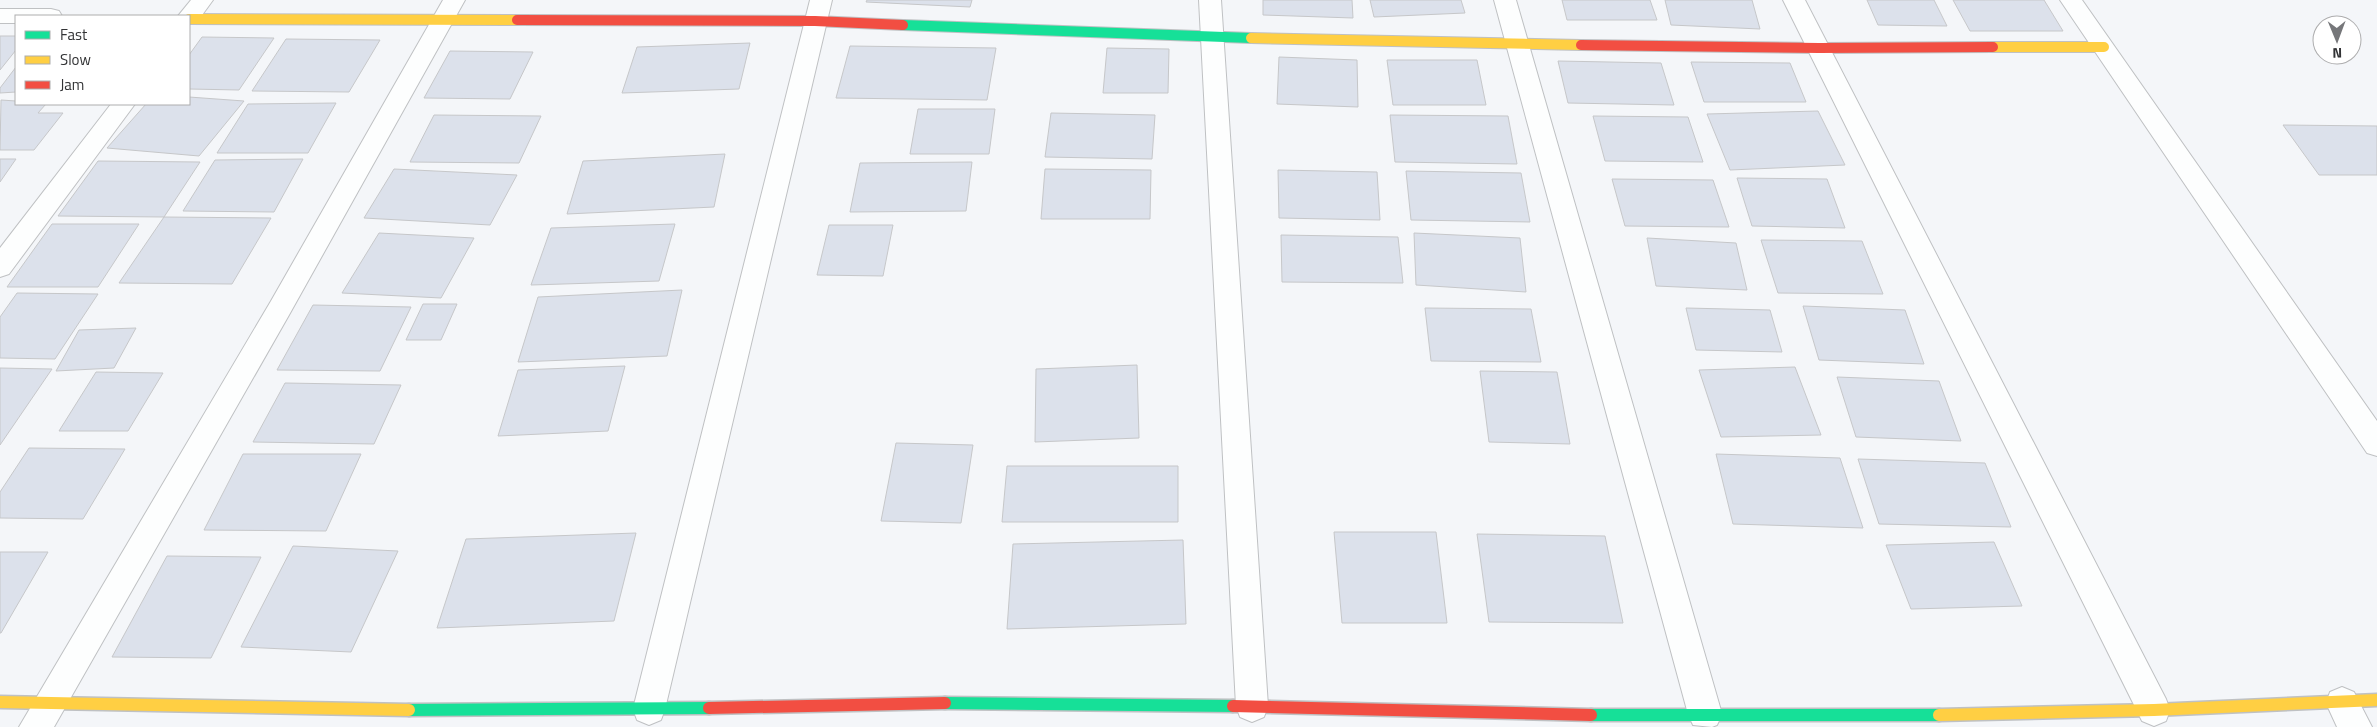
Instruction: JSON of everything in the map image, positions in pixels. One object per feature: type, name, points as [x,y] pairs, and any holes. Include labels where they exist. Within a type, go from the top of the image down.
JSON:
[{"type":"street","points":[[190,17],[202,0]]},
{"type":"street","points":[[1210,0],[1252,706]]},
{"type":"street","points":[[1505,0],[1705,714]]},
{"type":"street","points":[[1794,0],[2154,710]]},
{"type":"street","points":[[2071,0],[2377,444]]},
{"type":"street","points":[[36,727],[280,308],[448,10]]},
{"type":"street","points":[[190,18],[448,10],[818,11],[1213,36],[1516,44],[1819,48],[2104,47]]},
{"type":"street","points":[[649,709],[818,11]]},
{"type":"street","points":[[0,16],[15,16]]},
{"type":"street","points":[[0,267],[122,105]]},
{"type":"street","points":[[0,702],[352,710],[649,709],[918,703],[1252,706],[1536,721],[1705,714],[1928,715],[2154,710],[2349,715],[2377,700]]},
{"type":"building","points":[[867,0],[972,0],[970,7],[866,2]]},
{"type":"building","points":[[1263,0],[1352,0],[1353,18],[1263,15]]},
{"type":"building","points":[[1370,0],[1461,0],[1465,13],[1374,17]]},
{"type":"building","points":[[1562,0],[1650,0],[1657,20],[1567,20]]},
{"type":"building","points":[[1665,0],[1752,0],[1760,29],[1671,25]]},
{"type":"building","points":[[1867,0],[1934,0],[1947,26],[1878,25]]},
{"type":"building","points":[[1953,0],[2044,0],[2063,31],[1970,31]]},
{"type":"building","points":[[0,36],[15,36],[15,51],[0,70]]},
{"type":"building","points":[[202,37],[274,38],[239,90],[190,89],[190,54]]},
{"type":"building","points":[[286,39],[380,40],[349,92],[252,91]]},
{"type":"building","points":[[750,43],[739,89],[622,93],[637,47]]},
{"type":"building","points":[[850,46],[996,48],[987,100],[836,98]]},
{"type":"building","points":[[1107,48],[1169,49],[1168,93],[1103,93]]},
{"type":"building","points":[[450,51],[533,52],[510,99],[424,98]]},
{"type":"building","points":[[1279,57],[1357,60],[1358,107],[1277,104]]},
{"type":"building","points":[[1387,60],[1477,60],[1486,105],[1393,105]]},
{"type":"building","points":[[1558,61],[1661,63],[1674,105],[1568,103]]},
{"type":"building","points":[[1691,62],[1790,63],[1806,102],[1704,102]]},
{"type":"building","points":[[15,68],[15,92],[0,93],[0,88]]},
{"type":"building","points":[[190,97],[244,101],[199,156],[107,148],[145,105],[190,105]]},
{"type":"building","points":[[1,100],[15,101],[15,105],[45,105],[38,113],[63,113],[34,150],[0,150]]},
{"type":"building","points":[[336,103],[308,153],[217,153],[248,104]]},
{"type":"building","points":[[918,109],[995,109],[989,154],[910,154]]},
{"type":"building","points":[[1818,111],[1845,165],[1730,170],[1707,114]]},
{"type":"building","points":[[1051,113],[1155,115],[1152,159],[1045,157]]},
{"type":"building","points":[[434,115],[541,116],[519,163],[410,162]]},
{"type":"building","points":[[1390,115],[1508,116],[1517,164],[1395,162]]},
{"type":"building","points":[[1593,116],[1688,117],[1703,162],[1605,161]]},
{"type":"building","points":[[2283,125],[2377,126],[2377,175],[2319,175]]},
{"type":"building","points":[[725,154],[714,207],[567,214],[583,161]]},
{"type":"building","points":[[0,159],[16,159],[0,182]]},
{"type":"building","points":[[303,159],[274,212],[183,211],[215,160]]},
{"type":"building","points":[[98,161],[200,162],[164,217],[58,216]]},
{"type":"building","points":[[972,162],[966,211],[850,212],[860,163]]},
{"type":"building","points":[[394,169],[517,175],[490,225],[364,218]]},
{"type":"building","points":[[1045,169],[1151,170],[1150,219],[1041,219]]},
{"type":"building","points":[[1278,170],[1377,172],[1380,220],[1279,218]]},
{"type":"building","points":[[1406,171],[1521,173],[1530,222],[1411,220]]},
{"type":"building","points":[[1737,178],[1827,179],[1845,228],[1752,226]]},
{"type":"building","points":[[1612,179],[1713,180],[1729,227],[1625,226]]},
{"type":"building","points":[[164,217],[271,218],[232,284],[119,283]]},
{"type":"building","points":[[52,224],[139,224],[98,287],[7,287]]},
{"type":"building","points":[[675,224],[659,281],[531,285],[551,228]]},
{"type":"building","points":[[829,225],[893,225],[883,276],[817,275]]},
{"type":"building","points":[[379,233],[474,238],[441,298],[342,293]]},
{"type":"building","points":[[1414,233],[1520,238],[1526,292],[1416,285]]},
{"type":"building","points":[[1281,235],[1398,237],[1403,283],[1282,282]]},
{"type":"building","points":[[1647,238],[1736,243],[1747,290],[1656,286]]},
{"type":"building","points":[[1761,240],[1862,241],[1883,294],[1778,293]]},
{"type":"building","points":[[682,290],[667,356],[518,362],[538,297]]},
{"type":"building","points":[[17,293],[98,294],[55,359],[0,358],[0,317]]},
{"type":"building","points":[[423,304],[457,304],[441,340],[406,340]]},
{"type":"building","points":[[313,305],[411,307],[380,371],[277,370]]},
{"type":"building","points":[[1803,306],[1905,310],[1924,364],[1819,360]]},
{"type":"building","points":[[1425,308],[1531,309],[1541,362],[1431,361]]},
{"type":"building","points":[[1686,308],[1770,310],[1782,352],[1696,350]]},
{"type":"building","points":[[136,328],[114,368],[56,371],[79,330]]},
{"type":"building","points":[[1137,365],[1139,438],[1035,442],[1036,369]]},
{"type":"building","points":[[625,366],[608,431],[498,436],[518,370]]},
{"type":"building","points":[[1795,367],[1821,435],[1721,437],[1699,370]]},
{"type":"building","points":[[0,368],[52,369],[0,445]]},
{"type":"building","points":[[1480,371],[1557,372],[1570,444],[1489,442]]},
{"type":"building","points":[[96,372],[163,373],[128,431],[59,431]]},
{"type":"building","points":[[1837,377],[1939,381],[1961,441],[1856,437]]},
{"type":"building","points":[[285,383],[401,385],[374,444],[253,442]]},
{"type":"building","points":[[896,443],[973,445],[961,523],[881,521]]},
{"type":"building","points":[[29,448],[125,449],[83,519],[0,518],[0,492]]},
{"type":"building","points":[[243,454],[361,454],[326,531],[204,530]]},
{"type":"building","points":[[1716,454],[1840,458],[1863,528],[1733,524]]},
{"type":"building","points":[[1858,459],[1985,463],[2011,527],[1879,524]]},
{"type":"building","points":[[1007,466],[1178,466],[1178,522],[1002,522]]},
{"type":"building","points":[[1334,532],[1436,532],[1447,623],[1342,623]]},
{"type":"building","points":[[636,533],[614,621],[437,628],[466,539]]},
{"type":"building","points":[[1477,534],[1605,536],[1623,623],[1489,622]]},
{"type":"building","points":[[1183,540],[1186,624],[1007,629],[1013,544]]},
{"type":"building","points":[[1994,542],[2022,606],[1911,609],[1886,545]]},
{"type":"building","points":[[293,546],[398,551],[351,652],[241,647]]},
{"type":"building","points":[[0,552],[48,552],[1,633],[0,633]]},
{"type":"building","points":[[167,556],[261,557],[211,658],[112,657]]},
{"type":"traffic: fast","points":[[903,25],[1251,38]]},
{"type":"traffic: fast","points":[[945,703],[1233,706]]},
{"type":"traffic: fast","points":[[409,710],[709,708]]},
{"type":"traffic: fast","points":[[1591,715],[1939,715]]},
{"type":"traffic: slow","points":[[190,19],[517,20]]},
{"type":"traffic: slow","points":[[1251,38],[1581,45]]},
{"type":"traffic: slow","points":[[1993,47],[2104,47]]},
{"type":"traffic: slow","points":[[1939,715],[2154,710],[2377,700]]},
{"type":"traffic: slow","points":[[0,702],[409,710]]},
{"type":"traffic: jam","points":[[517,20],[815,21],[903,25]]},
{"type":"traffic: jam","points":[[1581,45],[1819,48],[1993,47]]},
{"type":"traffic: jam","points":[[709,708],[945,703]]},
{"type":"traffic: jam","points":[[1233,706],[1591,715]]}]
